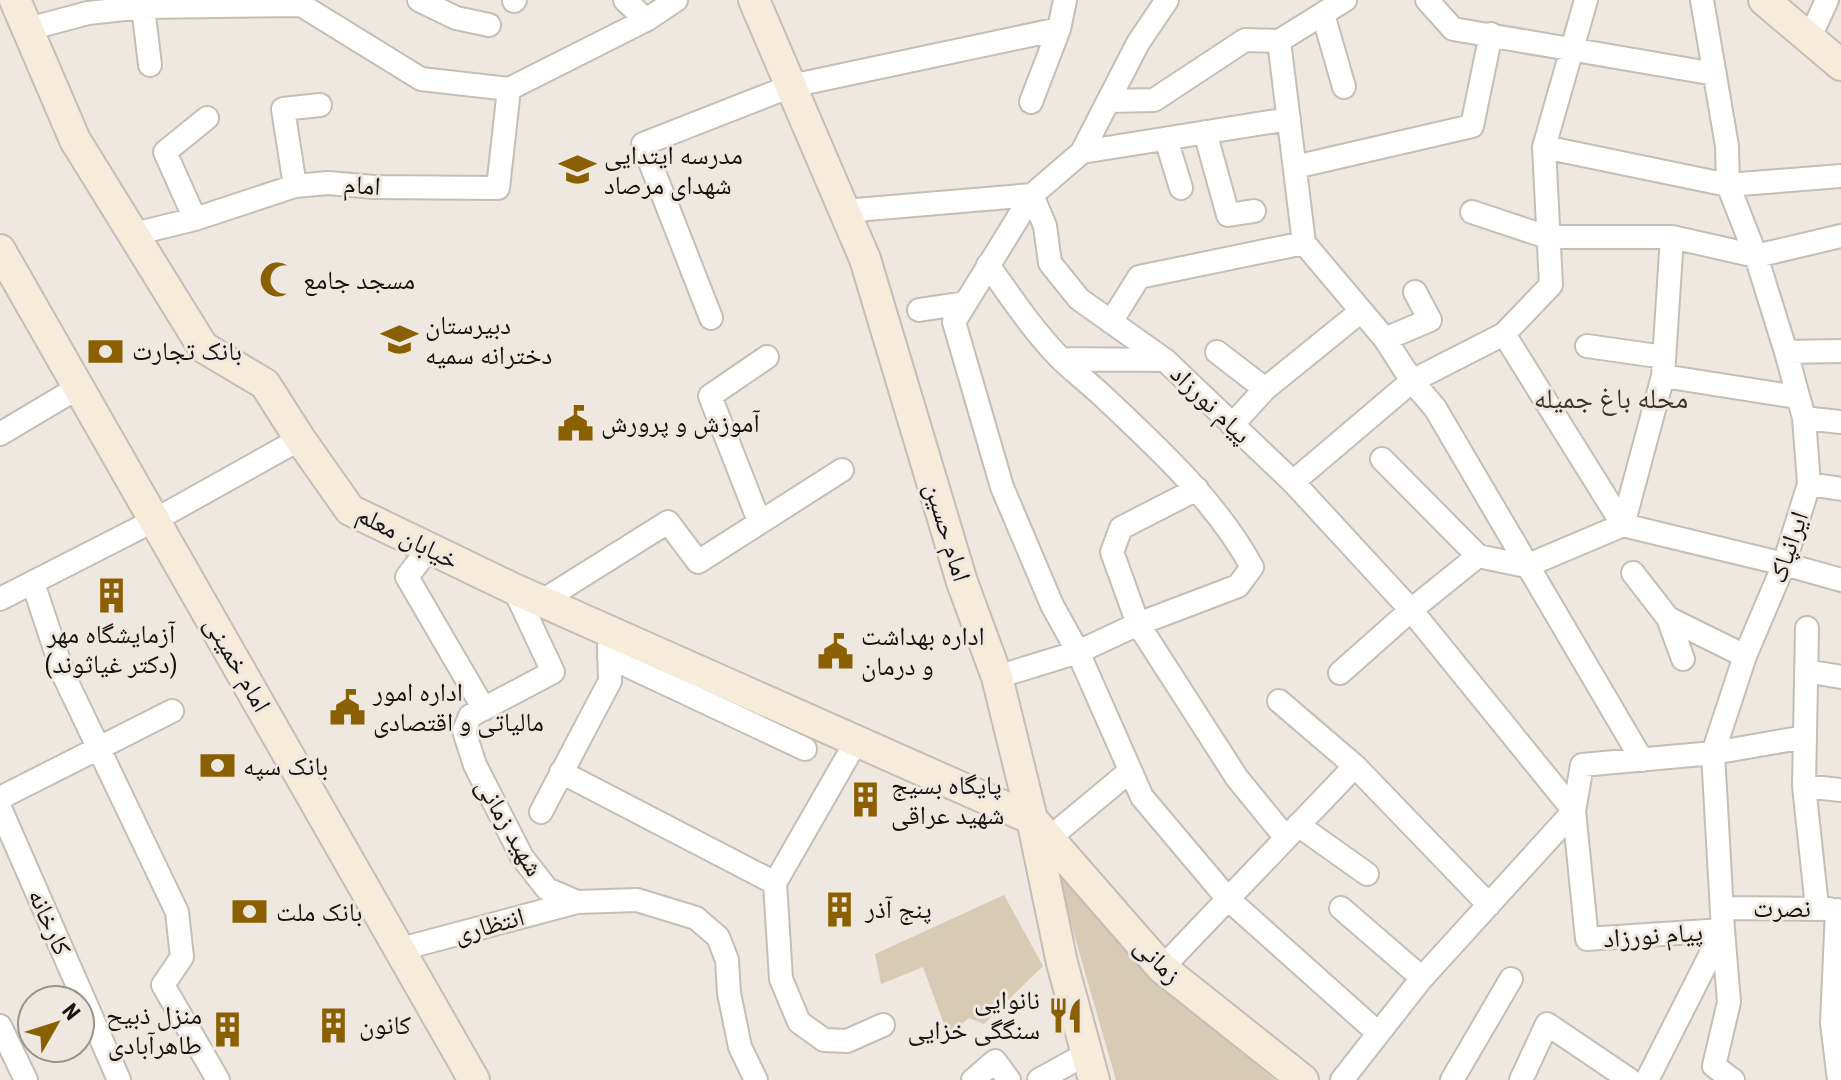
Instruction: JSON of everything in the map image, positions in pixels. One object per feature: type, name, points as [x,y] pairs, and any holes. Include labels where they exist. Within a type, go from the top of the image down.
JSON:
[{"type":"main road","name":"خیابان معلم","points":[[15,0],[75,140],[203,347],[265,384],[350,510],[542,601],[609,644],[857,740],[1040,830]]},
{"type":"main road","name":"امام حسین","points":[[754,0],[865,259],[962,582],[997,677],[1040,830],[1062,963],[1090,1067]]},
{"type":"main road","points":[[1764,0],[1841,65]]},
{"type":"main road","name":"امام خمینی","points":[[0,250],[474,1080]]},
{"type":"main road","name":"زمانی","points":[[1040,830],[1162,968],[1303,1080]]},
{"type":"street","points":[[419,0],[456,18],[489,25]]},
{"type":"street","points":[[625,0],[646,20]]},
{"type":"street","points":[[28,29],[91,6],[301,3],[421,79],[509,89],[646,20],[676,0]]},
{"type":"street","points":[[1031,102],[1059,29],[1065,0]]},
{"type":"street","points":[[1167,0],[1138,43],[1082,152],[1032,195],[954,322],[1002,487],[1052,605],[1078,652],[1142,797],[1228,899],[1378,1033]]},
{"type":"street","points":[[1108,101],[1154,100],[1245,40],[1279,41],[1345,0]]},
{"type":"street","points":[[1427,0],[1453,29],[1715,74]]},
{"type":"street","points":[[1293,482],[1412,381],[1504,334],[1551,285],[1544,147],[1586,0]]},
{"type":"street","points":[[1810,37],[1827,0]]},
{"type":"street","name":"ایرانپاک","points":[[1697,2],[1715,74],[1727,146],[1728,185],[1756,256],[1786,352],[1800,408],[1809,484],[1784,564],[1745,656],[1713,753],[1729,1002],[1714,1066],[1733,1080]]},
{"type":"street","points":[[143,7],[150,65]]},
{"type":"street","points":[[1323,14],[1344,87]]},
{"type":"street","points":[[711,318],[643,144],[791,86],[1059,29]]},
{"type":"street","points":[[1295,167],[1472,126],[1491,34]]},
{"type":"street","points":[[1279,41],[1304,243],[1385,339],[1412,381],[1435,408],[1642,760]]},
{"type":"street","name":"امام","points":[[134,234],[195,219],[295,186],[328,183],[374,187],[498,188],[509,89]]},
{"type":"street","points":[[295,186],[283,109],[320,105]]},
{"type":"street","points":[[195,219],[165,152],[207,118]]},
{"type":"street","points":[[1082,152],[1289,119]]},
{"type":"street","points":[[1205,132],[1228,215],[1254,211]]},
{"type":"street","points":[[1166,139],[1181,188]]},
{"type":"street","points":[[1544,147],[1728,185],[1841,176]]},
{"type":"street","points":[[844,211],[1032,195]]},
{"type":"street","name":"پیام نورزاد","points":[[1032,195],[1045,226],[1050,263],[1079,299],[1165,360],[1293,482],[1411,610],[1574,811],[1587,939],[1722,919]]},
{"type":"street","points":[[1472,212],[1547,237],[1672,237],[1756,256],[1841,236]]},
{"type":"street","points":[[1623,525],[1664,366],[1672,237]]},
{"type":"street","points":[[1111,322],[1139,277],[1304,243]]},
{"type":"street","points":[[988,265],[1029,324],[1061,359],[1109,401],[1197,489],[1236,537],[1252,567],[1238,586],[1138,624],[1078,652],[997,677]]},
{"type":"street","points":[[1385,339],[1430,320],[1415,292]]},
{"type":"street","points":[[919,310],[965,303]]},
{"type":"street","points":[[1232,425],[1265,389],[1360,312]]},
{"type":"street","points":[[1504,334],[1623,525]]},
{"type":"street","points":[[1587,346],[1664,366],[1841,422]]},
{"type":"street","points":[[1786,352],[1841,351]]},
{"type":"street","points":[[1217,352],[1265,389]]},
{"type":"street","points":[[759,521],[710,396],[767,357]]},
{"type":"street","points":[[1061,359],[1165,360]]},
{"type":"street","points":[[0,434],[79,387]]},
{"type":"street","points":[[0,599],[155,520],[300,439]]},
{"type":"street","points":[[1382,459],[1478,556],[1526,566],[1623,525],[1841,580]]},
{"type":"street","points":[[542,601],[668,522],[698,562],[842,470]]},
{"type":"street","points":[[1809,484],[1841,489]]},
{"type":"street","points":[[1197,489],[1121,528],[1112,552],[1138,624],[1237,778],[1292,832],[1367,874]]},
{"type":"street","points":[[429,548],[407,577],[484,709],[553,672],[514,589]]},
{"type":"street","points":[[1340,673],[1478,556]]},
{"type":"street","points":[[1633,573],[1668,618],[1683,659]]},
{"type":"street","points":[[33,583],[64,676],[177,912],[182,957],[163,985],[218,1080]]},
{"type":"street","points":[[1668,618],[1745,656]]},
{"type":"street","points":[[1807,628],[1804,786],[1831,909],[1839,1080]]},
{"type":"street","points":[[541,812],[610,681],[609,644],[805,749]]},
{"type":"street","points":[[1806,671],[1841,677]]},
{"type":"street","points":[[1279,701],[1355,766],[1489,905]]},
{"type":"street","name":"شهید زمانی","points":[[484,709],[470,716],[464,731],[475,765],[522,857],[547,889],[577,902]]},
{"type":"street","points":[[0,798],[172,711]]},
{"type":"street","points":[[1342,1080],[1422,978],[1574,811],[1582,765],[1713,753],[1805,737]]},
{"type":"street","points":[[857,740],[775,883],[781,979],[799,1022],[824,1040],[847,1041],[883,1025]]},
{"type":"street","points":[[1162,968],[1355,766]]},
{"type":"street","points":[[1040,830],[1130,771]]},
{"type":"street","points":[[561,772],[775,883]]},
{"type":"street","points":[[1804,786],[1841,790]]},
{"type":"street","name":"کارخانه","points":[[0,808],[119,1080]]},
{"type":"street","points":[[577,902],[637,900],[696,918],[718,937],[727,960],[729,993],[740,1047],[756,1080]]},
{"type":"street","name":"انتظاری","points":[[401,949],[577,902]]},
{"type":"street","points":[[1341,908],[1422,978]]},
{"type":"street","name":"نصرت","points":[[1722,919],[1831,909]]},
{"type":"street","points":[[1647,1080],[1722,919]]},
{"type":"street","points":[[1452,1080],[1511,979]]},
{"type":"street","points":[[1521,1080],[1547,1024],[1630,1080]]},
{"type":"street","points":[[0,1026],[26,1080]]},
{"type":"street","points":[[973,1080],[995,1061],[1009,1080]]},
{"type":"street","points":[[1039,1080],[1090,1067]]},
{"type":"shaded area","points":[[1055,868],[1178,1000],[1275,1080],[1116,1080]]},
{"type":"shaded area","points":[[1004,895],[1043,966],[984,1024],[969,1018],[948,1035],[923,967],[881,984],[875,954]]},
{"type":"place","name":"مدرسه ایتدایی شهدای مرصاد","points":[[578,170]]},
{"type":"place","name":"مسجد جامع","points":[[277,280]]},
{"type":"place","name":"دبیرستان دخترانه سمیه","points":[[399,340]]},
{"type":"place","name":"بانک تجارت","points":[[106,351]]},
{"type":"place","name":"آموزش و پرورش","points":[[575,423]]},
{"type":"place","name":"آزمایشگاه مهر (دکتر غیاثوند)","points":[[111,595]]},
{"type":"place","name":"اداره بهداشت و درمان","points":[[835,651]]},
{"type":"place","name":"اداره امور مالیاتی و اقتصادی","points":[[347,707]]},
{"type":"place","name":"بانک سپه","points":[[217,766]]},
{"type":"place","name":"پایگاه بسیج شهید عراقی","points":[[865,800]]},
{"type":"place","name":"پنج آذر","points":[[839,909]]},
{"type":"place","name":"بانک ملت","points":[[250,912]]},
{"type":"place","name":"نانوایی سنگگی خزایی","points":[[1066,1015]]},
{"type":"place","name":"کانون","points":[[333,1025]]},
{"type":"place","name":"منزل ذبیح طاهرآبادی","points":[[228,1030]]},
{"type":"district","name":"محله باغ‌ جمیله","points":[[1611,398]]}]
